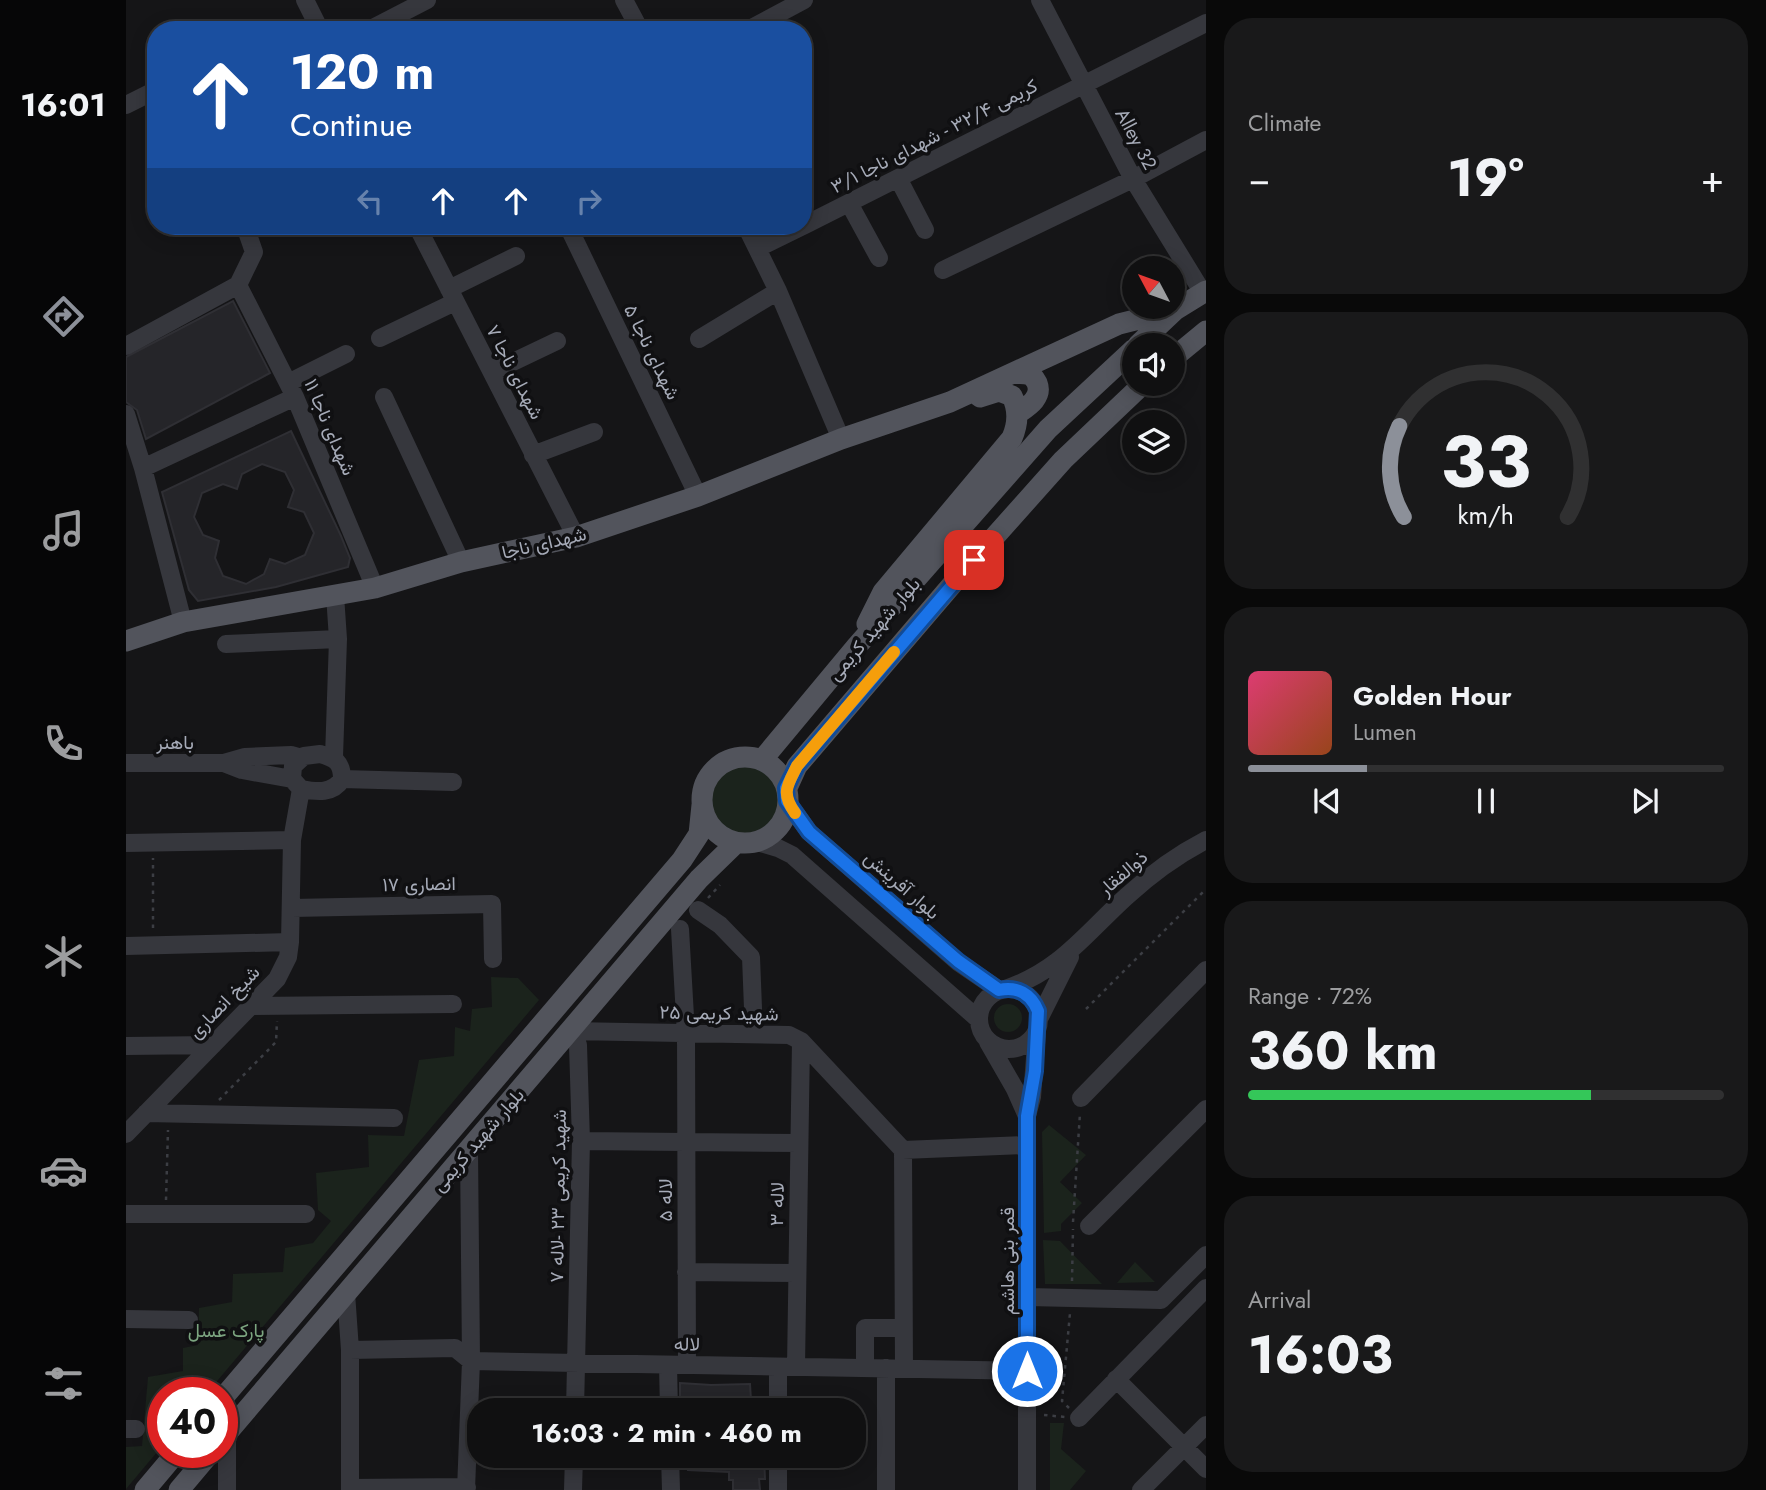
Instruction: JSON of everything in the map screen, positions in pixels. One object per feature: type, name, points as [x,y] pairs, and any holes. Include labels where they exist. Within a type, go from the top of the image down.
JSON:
[{"type":"main road","points":[[1185,304],[1204,292]]},
{"type":"main road","name":"شهدای ناجا","points":[[126,641],[183,622],[375,588],[461,562],[576,537],[698,496],[841,439],[950,402],[1119,324],[1139,319]]},
{"type":"main road","points":[[1151,333],[1165,319]]},
{"type":"main road","points":[[1185,348],[1206,331]]},
{"type":"main road","name":"بلوار شهید کریمی","points":[[762,760],[856,647],[1048,429],[1122,360]]},
{"type":"main road","points":[[856,647],[883,592],[1001,452],[1016,428],[1017,414],[1038,394],[1037,381],[1031,375],[1013,373]]},
{"type":"main road","name":"شهدای ناجا","points":[[950,402],[999,391],[1012,396],[1017,414]]},
{"type":"main road","name":"بلوار شهید کریمی","points":[[787,794],[797,766],[956,580],[1063,460],[1129,396]]},
{"type":"main road","points":[[796,721],[798,739],[809,745],[816,744]]},
{"type":"main road","points":[[737,758],[762,760],[773,767],[781,776],[787,794],[787,809],[776,830],[746,842],[723,838],[713,830],[705,818],[702,805],[706,780],[725,762],[737,758]]},
{"type":"main road","name":"بلوار شهید کریمی","points":[[238,1380],[682,860],[699,834],[702,805]]},
{"type":"main road","name":"بلوار شهید کریمی","points":[[238,1420],[699,879],[746,842]]},
{"type":"main road","points":[[682,860],[693,853],[704,861],[706,866],[699,879]]},
{"type":"main road","points":[[145,1490],[164,1468]]},
{"type":"main road","points":[[179,1490],[198,1468]]},
{"type":"street","points":[[305,0],[316,21]]},
{"type":"street","points":[[386,21],[427,0]]},
{"type":"street","points":[[624,0],[635,21]]},
{"type":"street","points":[[765,21],[804,0]]},
{"type":"street","name":"Alley 32","points":[[1040,0],[1133,179],[1204,292]]},
{"type":"street","name":"کریمی ۳۲/۴ - شهدای ناجا ۳/۱","points":[[812,221],[1206,23]]},
{"type":"street","points":[[126,105],[147,94]]},
{"type":"street","points":[[943,270],[1133,179],[1206,140]]},
{"type":"street","points":[[898,178],[925,230]]},
{"type":"street","points":[[849,202],[879,258]]},
{"type":"street","points":[[126,346],[238,285],[254,252],[247,235]]},
{"type":"street","name":"شهدای ناجا ۷","points":[[421,235],[576,537]]},
{"type":"street","name":"شهدای ناجا ۵","points":[[572,235],[698,496]]},
{"type":"street","points":[[751,235],[778,291],[841,439]]},
{"type":"street","name":"کریمی ۳۲/۴ - شهدای ناجا ۳/۱","points":[[758,248],[785,235]]},
{"type":"street","points":[[380,338],[516,256]]},
{"type":"street","name":"شهدای ناجا ۱۱","points":[[238,285],[292,390],[375,588]]},
{"type":"street","points":[[699,339],[778,291]]},
{"type":"street","points":[[492,372],[557,341]]},
{"type":"street","points":[[143,468],[292,390],[346,354]]},
{"type":"street","points":[[384,397],[461,562]]},
{"type":"street","points":[[126,414],[143,468],[183,622]]},
{"type":"street","points":[[533,456],[594,432]]},
{"type":"street","points":[[334,757],[338,639],[335,595]]},
{"type":"street","points":[[226,644],[338,639]]},
{"type":"street","points":[[320,754],[334,757],[341,765],[342,779],[338,785],[326,791],[296,784],[293,766],[302,758],[320,754]]},
{"type":"street","name":"باهنر","points":[[126,763],[224,763],[245,757],[291,755],[302,758]]},
{"type":"street","name":"باهنر","points":[[224,763],[296,784]]},
{"type":"street","points":[[342,779],[453,782]]},
{"type":"street","name":"شیخ انصاری","points":[[126,1134],[277,979],[288,957],[296,784]]},
{"type":"street","name":"بلوار آفرینش","points":[[787,794],[809,832],[958,961],[1002,990]]},
{"type":"street","points":[[126,843],[292,839]]},
{"type":"street","name":"ذوالفقار","points":[[1075,948],[1126,897],[1163,866],[1206,840]]},
{"type":"street","points":[[746,842],[778,848],[792,855],[978,1019]]},
{"type":"street","name":"انصاری ۱۷","points":[[292,908],[492,904],[493,959]]},
{"type":"street","points":[[698,910],[720,925],[751,957],[754,1034]]},
{"type":"street","name":"لاله ۵","points":[[680,929],[686,1034],[687,1365]]},
{"type":"street","points":[[126,946],[290,942]]},
{"type":"street","points":[[1027,1116],[1015,1089],[979,1028],[978,1019],[984,1002],[1002,990],[1036,977],[1075,948]]},
{"type":"street","points":[[988,1042],[996,1047],[1015,1049],[1031,1039],[1075,948]]},
{"type":"street","points":[[1081,1098],[1203,979]]},
{"type":"street","points":[[1002,990],[1014,989],[1029,996],[1034,1003],[1038,1025],[1032,1097],[1027,1116]]},
{"type":"street","points":[[250,1006],[453,1004]]},
{"type":"street","name":"شهید کریمی ۲۵","points":[[571,1031],[789,1035],[801,1041],[902,1150]]},
{"type":"street","name":"شهید کریمی ۲۳ -لاله ۷","points":[[571,1031],[578,1045],[581,1141],[575,1398]]},
{"type":"street","name":"لاله ۳","points":[[781,1398],[787,1367],[797,1273],[801,1041]]},
{"type":"street","points":[[126,1046],[213,1045]]},
{"type":"street","points":[[1089,1226],[1206,1109]]},
{"type":"street","points":[[146,1113],[394,1118]]},
{"type":"street","name":"قمر بنی هاشم","points":[[1027,1116],[1027,1490]]},
{"type":"street","points":[[581,1141],[799,1143]]},
{"type":"street","points":[[886,1490],[895,1369],[903,1328],[902,1150],[1027,1145]]},
{"type":"street","points":[[346,1293],[350,1489],[466,1489],[471,1360],[469,1150]]},
{"type":"street","points":[[126,1214],[306,1214]]},
{"type":"street","points":[[1028,1297],[1161,1300],[1205,1259]]},
{"type":"street","points":[[687,1272],[797,1273]]},
{"type":"street","points":[[1079,1418],[1206,1288]]},
{"type":"street","points":[[126,1318],[189,1320]]},
{"type":"street","points":[[865,1368],[865,1328],[903,1328]]},
{"type":"street","name":"لاله","points":[[349,1350],[455,1349],[471,1360],[1027,1371]]},
{"type":"street","points":[[668,1365],[669,1398]]},
{"type":"street","points":[[1116,1379],[1206,1469]]},
{"type":"street","points":[[1141,1490],[1206,1425]]},
{"type":"street","points":[[226,1468],[227,1490]]},
{"type":"street","points":[[573,1490],[574,1468]]},
{"type":"street","points":[[670,1468],[671,1490]]},
{"type":"street","points":[[778,1468],[778,1490]]},
{"type":"path","points":[[153,842],[153,946]]},
{"type":"path","points":[[1086,1009],[1206,889]]},
{"type":"path","points":[[204,1114],[276,1042],[277,1006]]},
{"type":"path","points":[[1079,1418],[1062,1401],[1071,1298],[1081,1098]]},
{"type":"path","points":[[165,1214],[169,1114]]},
{"type":"path","points":[[1045,1415],[1079,1418]]},
{"type":"green space","points":[[738,767],[752,767],[764,772],[773,781],[778,800],[776,813],[769,824],[752,833],[738,833],[726,828],[717,819],[712,807],[712,793],[717,781],[726,772]]},
{"type":"green space","name":"پارک عسل","points":[[491,977],[518,978],[539,1000],[221,1377],[148,1377],[183,1371],[183,1348],[198,1345],[199,1308],[232,1302],[233,1274],[283,1272],[285,1248],[313,1243],[331,1221],[318,1210],[316,1173],[369,1167],[368,1135],[404,1136],[419,1060],[454,1056],[455,1027],[470,1031],[472,1009],[492,1007]]},
{"type":"green space","points":[[1008,1004],[1018,1008],[1022,1018],[1018,1028],[1008,1032],[998,1028],[994,1018],[998,1008]]},
{"type":"green space","points":[[1049,1125],[1086,1155],[1060,1182],[1082,1203],[1061,1224],[1061,1231],[1044,1233],[1042,1132]]},
{"type":"green space","points":[[1043,1240],[1060,1241],[1102,1284],[1045,1284]]},
{"type":"green space","points":[[1135,1262],[1155,1282],[1117,1283]]},
{"type":"green space","name":"پارک عسل","points":[[147,1388],[147,1464],[126,1489],[126,1447],[142,1446]]},
{"type":"green space","points":[[1050,1423],[1064,1423],[1061,1449],[1086,1471],[1070,1490],[1050,1490]]},
{"type":"building","points":[[233,301],[270,373],[146,439],[137,410],[126,402],[126,357]]},
{"type":"building","points":[[291,431],[341,536],[350,558],[348,567],[276,587],[198,601],[189,590],[162,492]],"holes":[[[262,464],[285,472],[294,490],[288,507],[304,512],[314,533],[305,555],[285,564],[270,559],[264,574],[246,584],[223,576],[215,558],[219,541],[203,535],[194,517],[202,493],[223,484],[237,489],[242,474]]]},
{"type":"building","points":[[680,1383],[750,1384],[751,1398],[680,1398]]},
{"type":"building","points":[[765,1468],[765,1479],[759,1479],[760,1490],[733,1490],[733,1480],[729,1480],[729,1472],[688,1470]]},
{"type":"slow traffic","points":[[795,813],[787,801],[786,788],[797,766],[894,652]]},
{"type":"route","points":[[974,560],[797,766],[786,788],[787,801],[809,832],[958,961],[999,990],[1014,989],[1029,996],[1038,1011],[1035,1071],[1027,1116],[1027,1371]]}]
